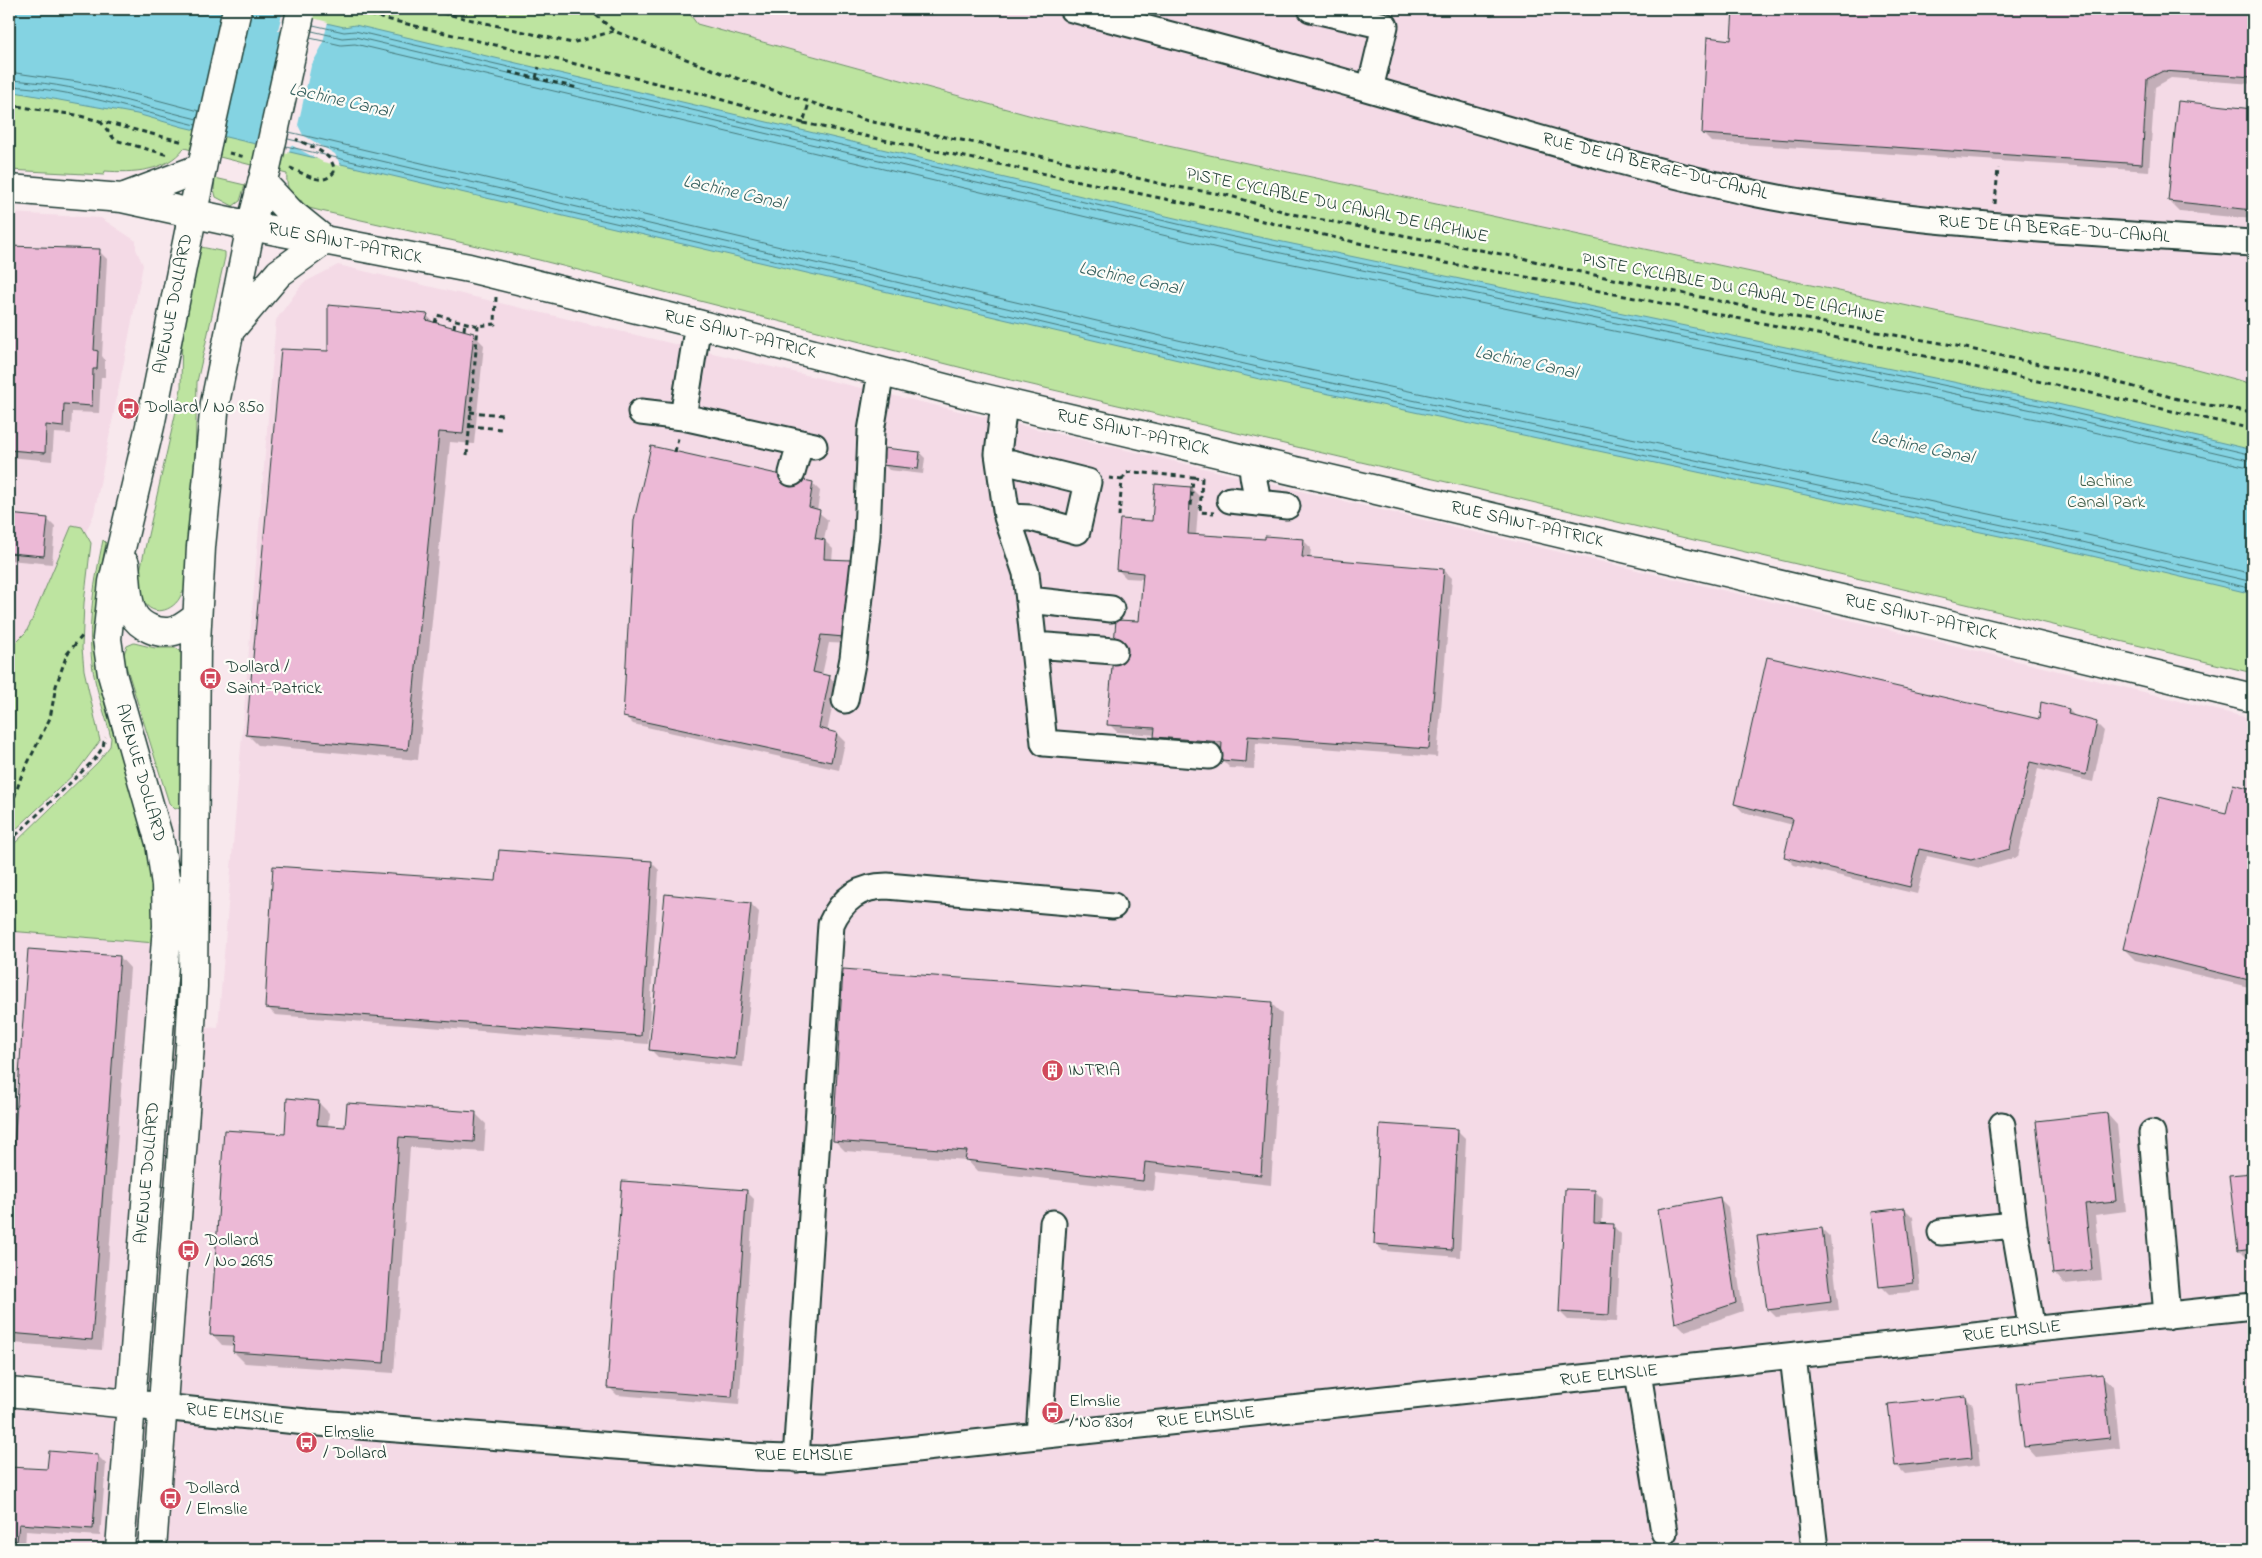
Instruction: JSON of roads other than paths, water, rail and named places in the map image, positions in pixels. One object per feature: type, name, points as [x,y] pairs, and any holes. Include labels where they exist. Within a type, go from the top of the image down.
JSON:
[{"type":"main road","name":"AVENUE DOLLARD","points":[[120,1549],[167,926],[166,885],[160,843],[108,657],[109,606],[150,426],[203,160],[237,9]]},
{"type":"main road","name":"AVENUE DOLLARD","points":[[152,1549],[185,1122],[193,986],[197,617],[212,428],[229,332],[301,12]]},
{"type":"main road","points":[[122,198],[203,160]]},
{"type":"main road","points":[[229,332],[272,280],[291,262],[325,240],[290,212],[264,175]]},
{"type":"main road","name":"RUE SAINT-PATRICK","points":[[9,189],[122,198],[192,214],[451,264],[698,324],[1004,403],[2025,642],[2253,698]]},
{"type":"main road","points":[[123,542],[130,604],[137,619],[150,629],[166,632],[181,628],[197,617]]},
{"type":"main road","name":"RUE ELMSLIE","points":[[9,1392],[131,1403],[162,1408]]},
{"type":"street","name":"RUE DE LA BERGE-DU-CANAL","points":[[1072,9],[1131,16],[1582,151],[1785,199],[1943,222],[2253,243]]},
{"type":"street","points":[[1311,9],[1386,26],[1370,89]]},
{"type":"street","points":[[682,417],[698,324]]},
{"type":"street","points":[[845,700],[853,658],[867,535],[871,431],[881,372]]},
{"type":"street","points":[[1004,403],[998,446],[1007,517],[1026,573],[1044,743],[1209,756]]},
{"type":"street","points":[[641,412],[682,417],[807,445],[792,473]]},
{"type":"street","points":[[1252,461],[1251,474],[1258,494],[1257,503]]},
{"type":"street","points":[[1000,462],[1012,463],[1088,482],[1077,531],[1031,518],[1007,517]]},
{"type":"street","points":[[1230,500],[1287,506]]},
{"type":"street","points":[[1029,600],[1111,609]]},
{"type":"street","points":[[1034,645],[1114,651]]},
{"type":"street","points":[[796,1459],[831,924],[837,910],[846,900],[861,890],[873,886],[1113,906]]},
{"type":"street","points":[[2002,1125],[2014,1225],[2032,1330]]},
{"type":"street","points":[[2152,1133],[2167,1316]]},
{"type":"street","points":[[1039,1436],[1053,1223]]},
{"type":"street","points":[[1942,1232],[2014,1225]]},
{"type":"street","name":"RUE ELMSLIE","points":[[162,1408],[331,1424],[796,1459],[864,1455],[2253,1306]]},
{"type":"street","points":[[1793,1356],[1815,1549]]},
{"type":"street","points":[[1638,1373],[1664,1532]]},
{"type":"water","name":"Lachine Canal","points":[[9,9],[264,9],[344,27],[355,25],[1230,231],[2049,402],[2253,450],[2253,594],[2075,552],[1268,381],[183,127],[137,114],[9,91]]},
{"type":"place","name":"Dollard / No 850","points":[[129,408]]},
{"type":"place","name":"Dollard / Saint-Patrick","points":[[210,678]]},
{"type":"place","name":"INTRIA","points":[[1052,1071]]},
{"type":"place","name":"Dollard / No 2695","points":[[189,1251]]},
{"type":"place","name":"Elmslie / No 8301","points":[[1053,1412]]},
{"type":"place","name":"Elmslie / Dollard","points":[[307,1443]]},
{"type":"place","name":"Dollard / Elmslie","points":[[170,1499]]},
{"type":"park label","name":"Lachine Canal Park","points":[[2106,492]]}]
